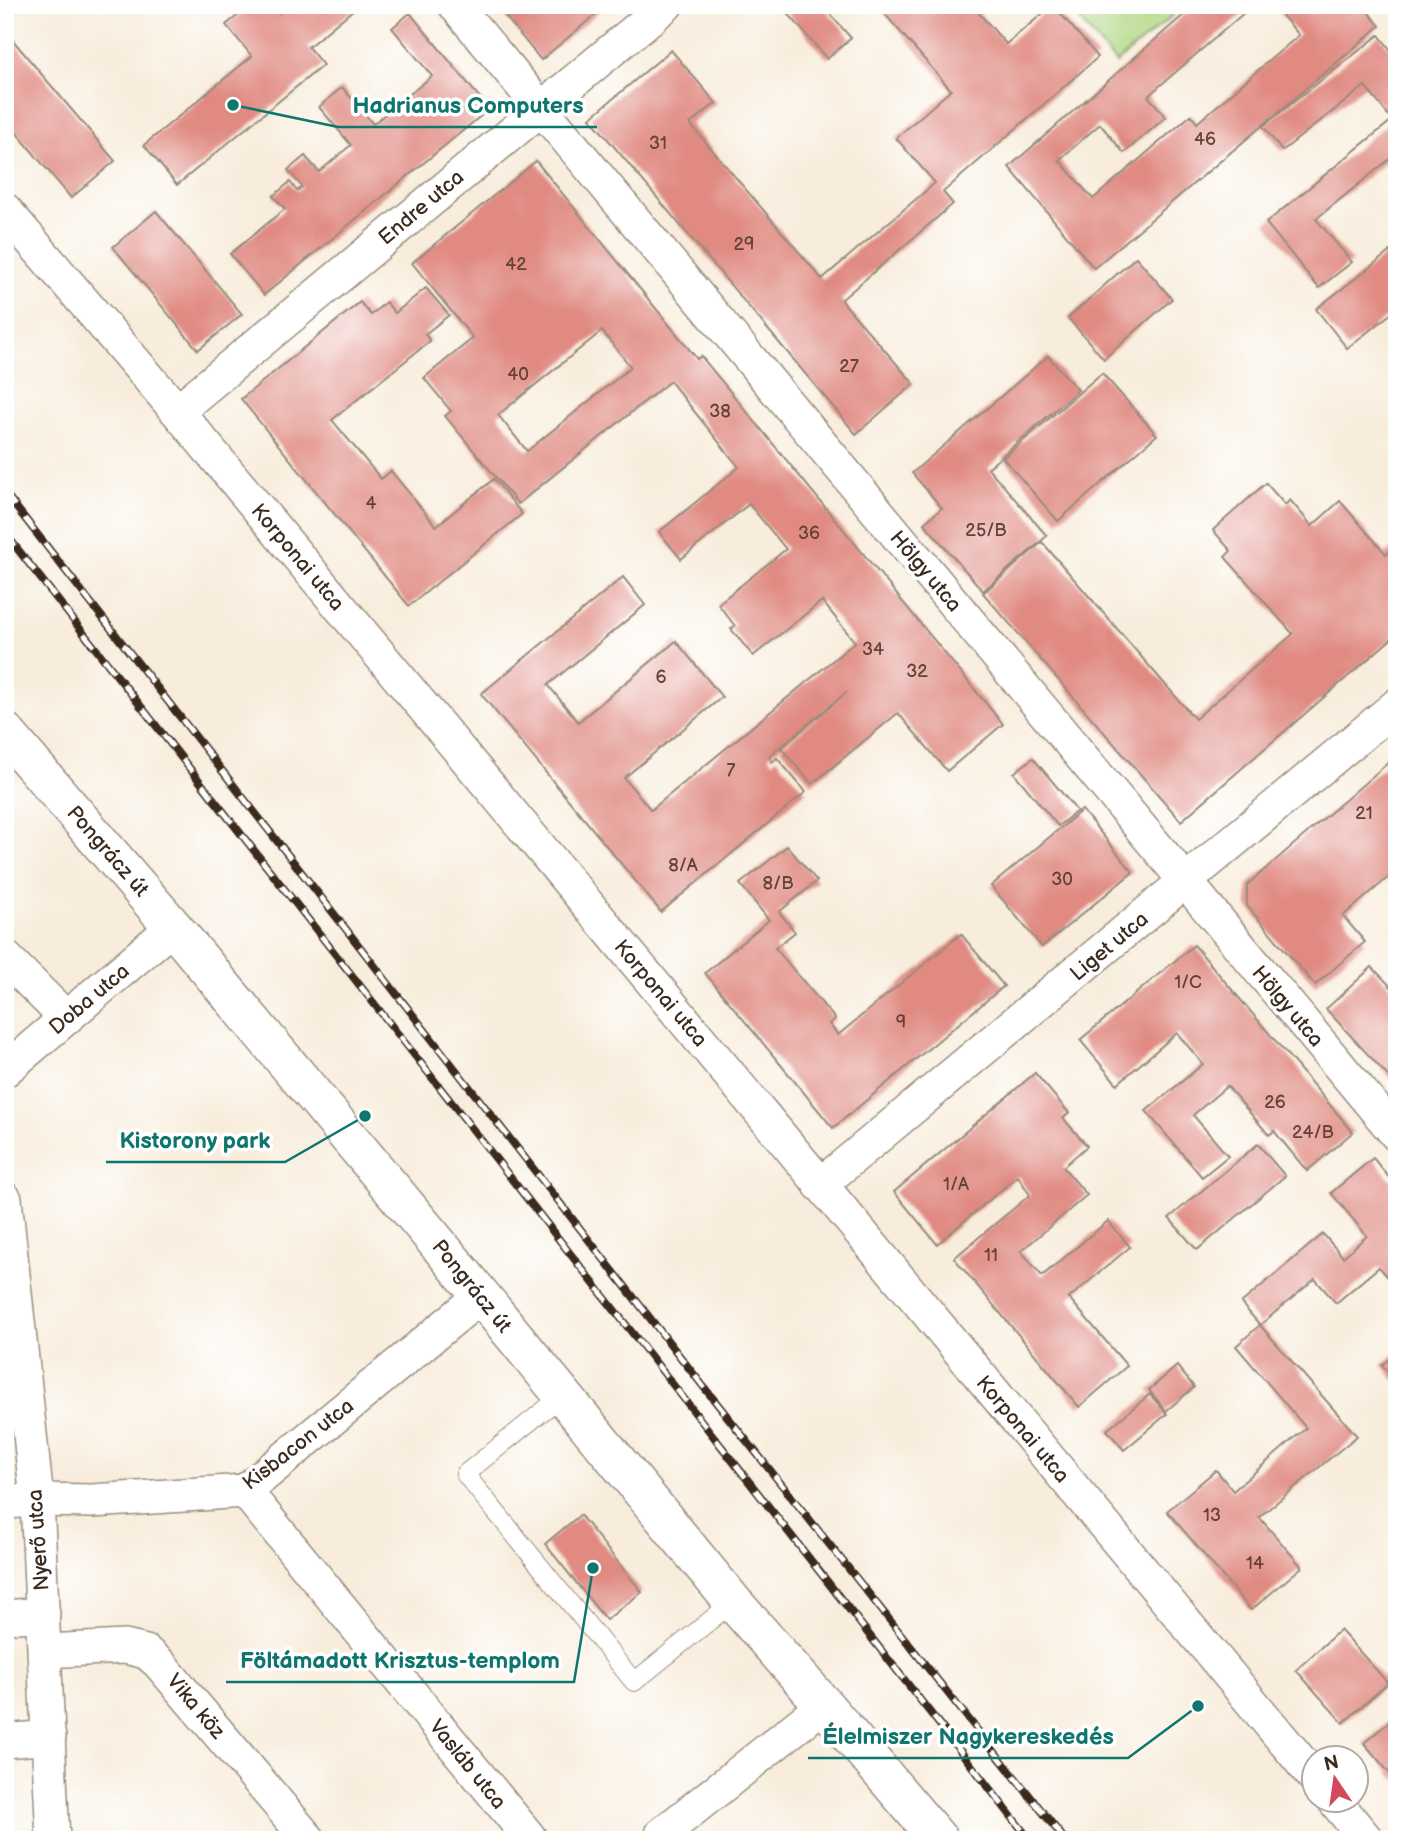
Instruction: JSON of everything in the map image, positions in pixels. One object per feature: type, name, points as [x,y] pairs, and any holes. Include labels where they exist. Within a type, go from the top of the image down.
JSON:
[{"type":"street","name":"Hölgy utca","points":[[455,5],[1397,1135]]},
{"type":"street","name":"Endre utca","points":[[177,411],[666,5]]},
{"type":"street","name":"Korponai utca","points":[[5,211],[177,411],[1300,1760]]},
{"type":"street","name":"Liget utca","points":[[820,1185],[1397,705]]},
{"type":"street","name":"Pongrácz út","points":[[5,732],[481,1296],[733,1602],[939,1840]]},
{"type":"street","name":"Doba utca","points":[[5,1070],[173,928]]},
{"type":"street","points":[[5,957],[66,1018]]},
{"type":"street","name":"Nyerő utca","points":[[5,1199],[21,1501],[43,1614],[53,1840]]},
{"type":"street","name":"Kisbacon utca","points":[[21,1501],[92,1501],[245,1491],[481,1296]]},
{"type":"street","name":"Vasláb utca","points":[[245,1491],[528,1837]]},
{"type":"street","points":[[5,1617],[43,1614]]},
{"type":"street","name":"Vika köz","points":[[45,1651],[125,1647],[146,1652],[309,1840]]},
{"type":"street","points":[[662,1834],[824,1705]]},
{"type":"street","points":[[5,1741],[49,1737]]},
{"type":"street","points":[[1346,1814],[1367,1840]]},
{"type":"lane","points":[[563,1395],[465,1474],[634,1682],[733,1602]]},
{"type":"path","points":[[528,1837],[662,1834]]},
{"type":"green space","points":[[1067,5],[1185,5],[1116,63]]},
{"type":"building","points":[[251,5],[272,5],[279,13],[289,5],[359,5],[308,47],[323,65],[177,185],[144,145],[252,56],[226,25]]},
{"type":"building","points":[[496,5],[607,5],[541,60]]},
{"type":"building","points":[[781,5],[822,5],[851,38],[827,59]]},
{"type":"building","points":[[877,5],[972,5],[1006,44],[1053,5],[1098,57],[943,192],[953,204],[841,300],[914,384],[856,434],[590,118],[671,50],[716,103],[690,124],[822,279],[935,183],[896,138],[951,90]]},
{"type":"building","points":[[1195,5],[1253,5],[1148,96],[1166,117],[1124,153],[1100,124],[1059,160],[1093,199],[1191,115],[1197,123],[1299,35],[1273,5],[1362,5],[1380,26],[1094,268],[1009,167]]},
{"type":"building","points":[[410,13],[489,109],[264,295],[230,254],[285,209],[273,196],[290,182],[297,191],[302,187],[288,170],[305,156],[319,172],[351,145],[319,107],[342,87],[373,124],[432,76],[392,28]]},
{"type":"building","points":[[5,31],[115,161],[71,198],[5,119]]},
{"type":"building","points":[[1379,35],[1397,58],[1397,153],[1316,219],[1352,262],[1319,288],[1266,223],[1392,120],[1365,86],[1282,151],[1263,126]]},
{"type":"building","points":[[536,161],[697,359],[701,356],[1003,724],[947,771],[898,713],[812,784],[781,748],[847,692],[769,756],[772,762],[777,758],[806,792],[661,912],[481,694],[623,577],[645,605],[548,685],[578,722],[676,641],[722,697],[624,778],[651,810],[855,642],[822,601],[753,656],[731,629],[735,626],[718,604],[786,549],[749,504],[681,559],[659,532],[739,467],[670,381],[518,504],[445,416],[451,411],[424,378],[473,338],[412,263]],"holes":[[[602,331],[631,367],[527,451],[498,415]]]},
{"type":"building","points":[[156,211],[242,314],[198,350],[113,247]]},
{"type":"building","points":[[1397,246],[1397,309],[1347,348],[1316,309]]},
{"type":"building","points":[[1136,257],[1172,299],[1104,359],[1068,318]]},
{"type":"building","points":[[426,288],[449,315],[425,334],[430,341],[332,420],[381,479],[391,471],[436,526],[494,479],[522,514],[409,606],[241,399],[360,302],[371,315],[386,302],[395,313]]},
{"type":"building","points":[[1048,356],[1078,390],[988,468],[1047,536],[983,591],[924,523],[942,508],[912,473]]},
{"type":"building","points":[[1102,373],[1157,435],[1058,521],[1003,458]]},
{"type":"building","points":[[1266,483],[1285,505],[1290,500],[1312,526],[1340,501],[1386,554],[1397,545],[1397,634],[1181,821],[983,593],[1042,542],[1195,719],[1293,634],[1225,557],[1231,551],[1213,530]]},
{"type":"building","points":[[1397,755],[1397,870],[1343,916],[1365,942],[1315,985],[1247,906],[1247,885]]},
{"type":"building","points":[[1033,758],[1077,811],[1058,826],[1014,773]]},
{"type":"building","points":[[1082,810],[1133,872],[1042,947],[991,886]]},
{"type":"building","points":[[787,846],[817,881],[779,912],[795,932],[775,948],[835,1019],[829,1024],[838,1035],[961,934],[1004,986],[833,1128],[705,973],[769,920],[740,884]]},
{"type":"building","points":[[1194,945],[1353,1132],[1307,1171],[1274,1131],[1269,1135],[1227,1086],[1193,1115],[1228,1156],[1202,1177],[1146,1111],[1203,1064],[1177,1033],[1117,1084],[1080,1040]]},
{"type":"building","points":[[1372,967],[1397,993],[1397,1086],[1326,1009]]},
{"type":"building","points":[[1035,1073],[1069,1113],[1063,1118],[1087,1146],[1063,1167],[1087,1195],[1021,1251],[1042,1276],[1108,1221],[1130,1247],[1069,1298],[1127,1366],[1079,1407],[954,1258],[1030,1195],[1018,1176],[937,1244],[894,1192]]},
{"type":"building","points":[[1258,1144],[1285,1176],[1197,1250],[1169,1218]]},
{"type":"building","points":[[1373,1158],[1397,1187],[1397,1288],[1379,1267],[1336,1303],[1315,1279],[1260,1325],[1241,1303],[1323,1234],[1343,1257],[1367,1236],[1331,1193]]},
{"type":"building","points":[[1260,1325],[1357,1436],[1259,1517],[1302,1567],[1251,1610],[1167,1511],[1216,1470],[1233,1491],[1306,1428],[1236,1346]]},
{"type":"building","points":[[1397,1352],[1397,1383],[1382,1365]]},
{"type":"building","points":[[1177,1366],[1194,1387],[1166,1411],[1149,1390]]},
{"type":"building","points":[[1150,1394],[1167,1414],[1124,1450],[1107,1430]]},
{"type":"building","points":[[580,1515],[642,1592],[606,1620],[545,1544]]},
{"type":"building","points":[[1340,1630],[1388,1683],[1343,1723],[1296,1670]]},
{"type":"building","points":[[1397,1715],[1397,1782],[1370,1750],[1370,1744],[1364,1743]]},
{"type":"railway","points":[[5,493],[703,1386],[1065,1840]]},
{"type":"railway","points":[[5,533],[1030,1840]]},
{"type":"place","name":"Hadrianus Computers","points":[[233,105]]},
{"type":"place","name":"Kistorony park","points":[[365,1116]]},
{"type":"place","name":"Föltámadott Krisztus-templom","points":[[593,1568]]},
{"type":"place","name":"Élelmiszer Nagykereskedés","points":[[1198,1706]]}]
